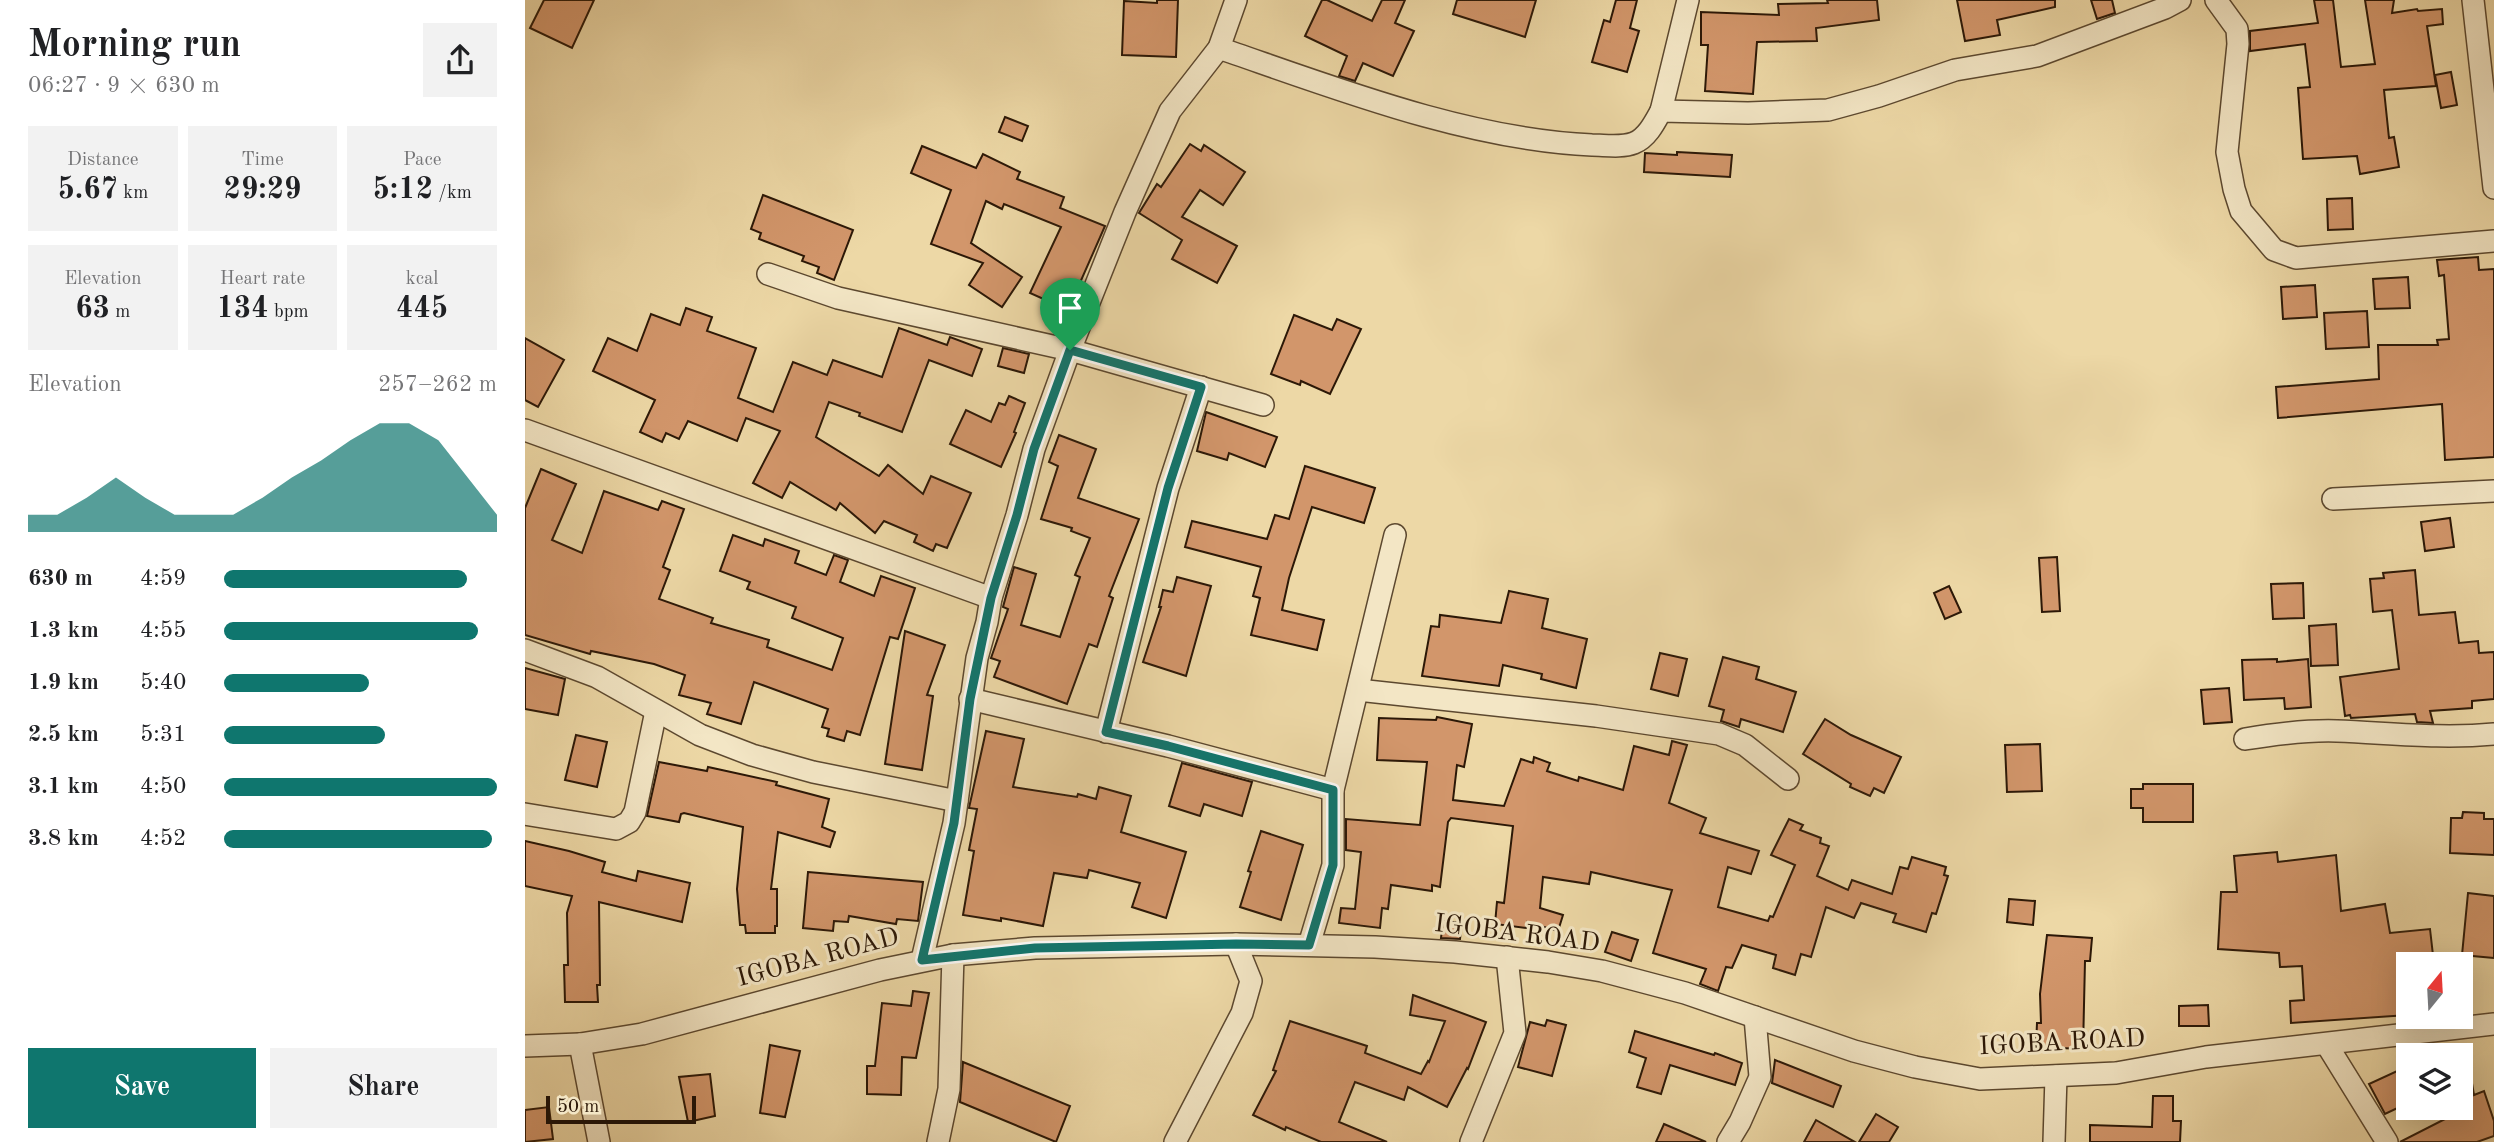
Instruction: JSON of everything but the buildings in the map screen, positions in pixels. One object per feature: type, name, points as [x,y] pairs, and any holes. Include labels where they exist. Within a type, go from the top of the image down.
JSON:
[{"type":"street","points":[[922,960],[954,823],[970,699],[991,598],[1034,449],[1125,212],[1170,111],[1219,48],[1237,0]]},
{"type":"street","points":[[1219,48],[1357,95],[1468,126],[1553,143],[1621,146],[1635,143],[1643,137],[1661,111],[1688,0]]},
{"type":"street","points":[[1661,111],[1748,113],[1828,110],[1955,70],[2037,56],[2180,0]]},
{"type":"street","points":[[2216,0],[2237,29],[2238,44],[2227,152],[2234,189],[2241,211],[2274,250],[2297,258],[2494,241]]},
{"type":"street","points":[[2473,0],[2494,188]]},
{"type":"street","points":[[768,274],[838,298],[1070,350],[1263,405]]},
{"type":"street","points":[[1106,732],[1168,488],[1201,387]]},
{"type":"street","points":[[525,430],[991,598]]},
{"type":"street","points":[[2333,499],[2494,491]]},
{"type":"street","points":[[1309,945],[1333,865],[1333,790],[1395,535]]},
{"type":"street","points":[[525,650],[597,677],[700,735],[752,755],[813,772],[957,801]]},
{"type":"street","points":[[1358,690],[1596,716],[1719,734],[1745,745],[1787,779]]},
{"type":"street","points":[[970,699],[1168,746],[1333,790]]},
{"type":"street","points":[[525,814],[616,829],[629,822],[639,799],[656,711]]},
{"type":"street","points":[[2245,739],[2273,734],[2337,731],[2433,737],[2494,734]]},
{"type":"street","points":[[1175,1142],[1242,1013],[1251,981],[1236,944]]},
{"type":"street","name":"IGOBA ROAD","points":[[525,1046],[580,1044],[642,1034],[922,960],[953,955],[1035,948],[1236,944],[1429,950],[1507,957],[1602,971],[1685,993],[1854,1051],[1915,1067],[1980,1079],[2116,1073],[2206,1057],[2494,1024]]},
{"type":"street","points":[[938,1142],[949,1089],[953,955]]},
{"type":"street","points":[[1471,1142],[1515,1033],[1507,957]]},
{"type":"street","points":[[1728,1142],[1760,1077],[1755,1017]]},
{"type":"street","points":[[580,1044],[599,1142]]},
{"type":"street","points":[[2327,1045],[2387,1142]]},
{"type":"street","points":[[2054,1142],[2056,1076]]},
{"type":"route","points":[[1070,350],[1201,387],[1168,488],[1106,732],[1333,790],[1333,865],[1309,945],[1035,948],[922,960],[954,823],[967,740],[970,699],[991,598],[1034,449],[1070,350]]}]
